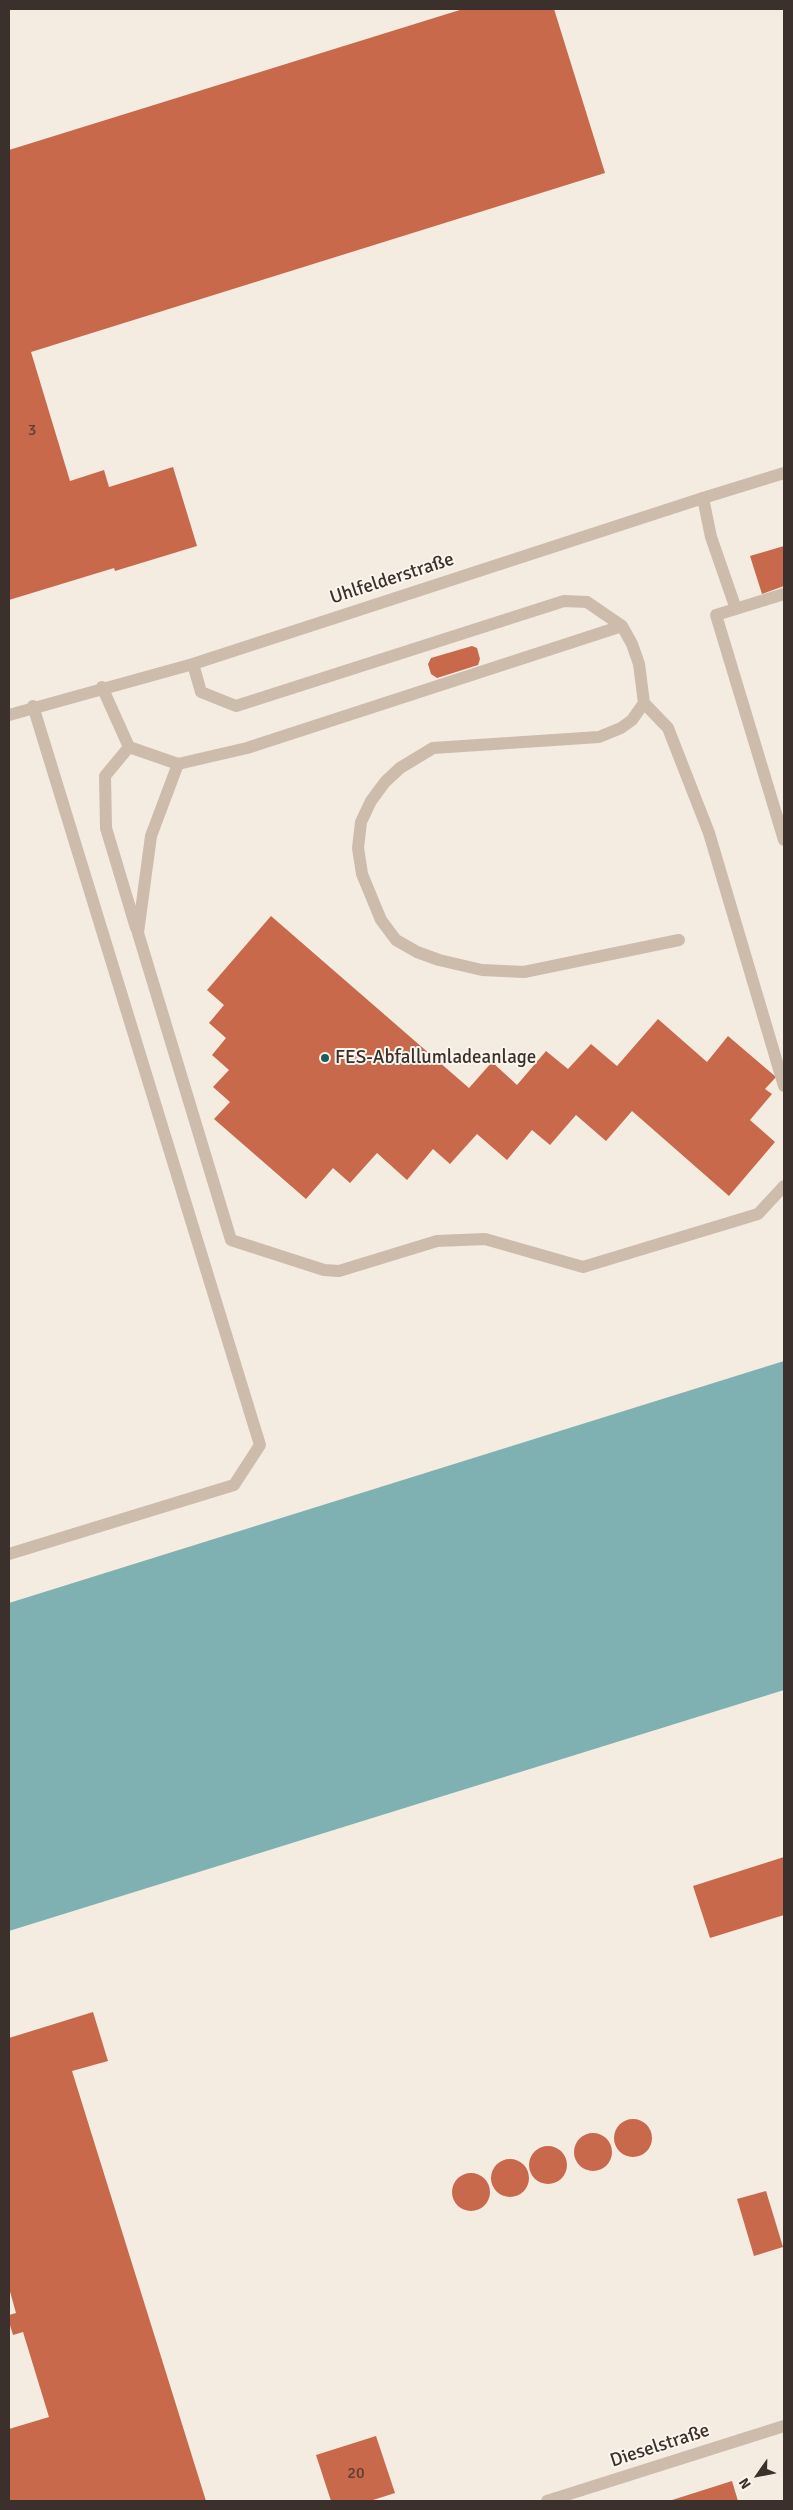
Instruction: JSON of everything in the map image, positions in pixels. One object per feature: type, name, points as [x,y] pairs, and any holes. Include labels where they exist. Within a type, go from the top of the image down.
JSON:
[{"type":"street","name":"Uhlfelderstraße","points":[[9,714],[102,687],[193,664],[784,473]]},
{"type":"street","points":[[702,498],[712,537],[736,609]]},
{"type":"street","points":[[784,594],[716,615],[784,840]]},
{"type":"street","points":[[193,664],[201,692],[236,706],[564,601],[588,602],[622,626],[632,644],[639,664],[644,703],[668,728],[709,833],[784,1086]]},
{"type":"street","points":[[102,687],[129,747],[178,764],[247,748],[622,626]]},
{"type":"street","points":[[644,703],[632,720],[621,728],[599,737],[433,748],[400,768],[385,782],[370,801],[361,822],[358,848],[362,874],[381,920],[396,940],[432,958],[482,970],[524,972],[679,940]]},
{"type":"street","points":[[9,1554],[234,1485],[260,1445],[34,706]]},
{"type":"street","points":[[129,747],[105,776],[106,828],[231,1240],[324,1270],[339,1271],[437,1241],[485,1239],[583,1267],[758,1214],[784,1186]]},
{"type":"street","points":[[138,933],[151,836],[178,764]]},
{"type":"street","name":"Dieselstraße","points":[[547,2501],[784,2426]]},
{"type":"water","points":[[784,1361],[784,1690],[9,1931],[9,1603]]},
{"type":"building","points":[[463,9],[554,9],[605,173],[31,352],[70,481],[104,470],[109,487],[173,467],[197,546],[115,571],[114,568],[9,600],[9,150]]},
{"type":"building","points":[[784,546],[784,586],[762,594],[750,556]]},
{"type":"building","points":[[472,646],[477,648],[480,659],[478,665],[437,678],[431,674],[428,664],[431,658]]},
{"type":"building","name":"FES-Abfallumladeanlage","points":[[271,916],[469,1088],[492,1062],[517,1085],[546,1051],[568,1069],[591,1044],[617,1066],[658,1019],[707,1062],[728,1036],[776,1077],[765,1089],[772,1094],[750,1120],[775,1142],[729,1196],[632,1111],[606,1141],[576,1115],[550,1145],[532,1130],[507,1160],[477,1134],[450,1164],[433,1149],[407,1180],[377,1153],[350,1183],[333,1168],[306,1199],[214,1119],[230,1102],[213,1087],[229,1070],[212,1055],[226,1038],[209,1023],[224,1005],[207,990]]},
{"type":"building","points":[[784,1857],[784,1915],[710,1938],[693,1886]]},
{"type":"building","points":[[93,2012],[108,2061],[72,2071],[206,2501],[9,2501],[9,2429],[49,2417],[23,2332],[13,2335],[9,2322],[9,2315],[16,2313],[9,2288],[9,2038]]},
{"type":"building","points":[[633,2119],[646,2125],[652,2138],[646,2151],[633,2157],[620,2151],[614,2138],[620,2125]]},
{"type":"building","points":[[593,2133],[606,2139],[612,2152],[606,2165],[593,2171],[580,2165],[574,2152],[580,2139]]},
{"type":"building","points":[[548,2146],[561,2152],[567,2165],[561,2178],[548,2184],[535,2178],[529,2165],[535,2152]]},
{"type":"building","points":[[510,2159],[523,2165],[529,2178],[523,2191],[510,2197],[497,2191],[491,2178],[497,2165]]},
{"type":"building","points":[[471,2173],[484,2179],[490,2192],[484,2205],[471,2211],[458,2205],[452,2192],[458,2179]]},
{"type":"building","points":[[766,2191],[783,2247],[754,2256],[737,2199]]},
{"type":"building","points":[[376,2436],[395,2493],[370,2501],[331,2501],[316,2455]]},
{"type":"building","points":[[732,2481],[738,2501],[669,2501]]},
{"type":"place","name":"FES-Abfallumladeanlage","points":[[325,1058]]}]
